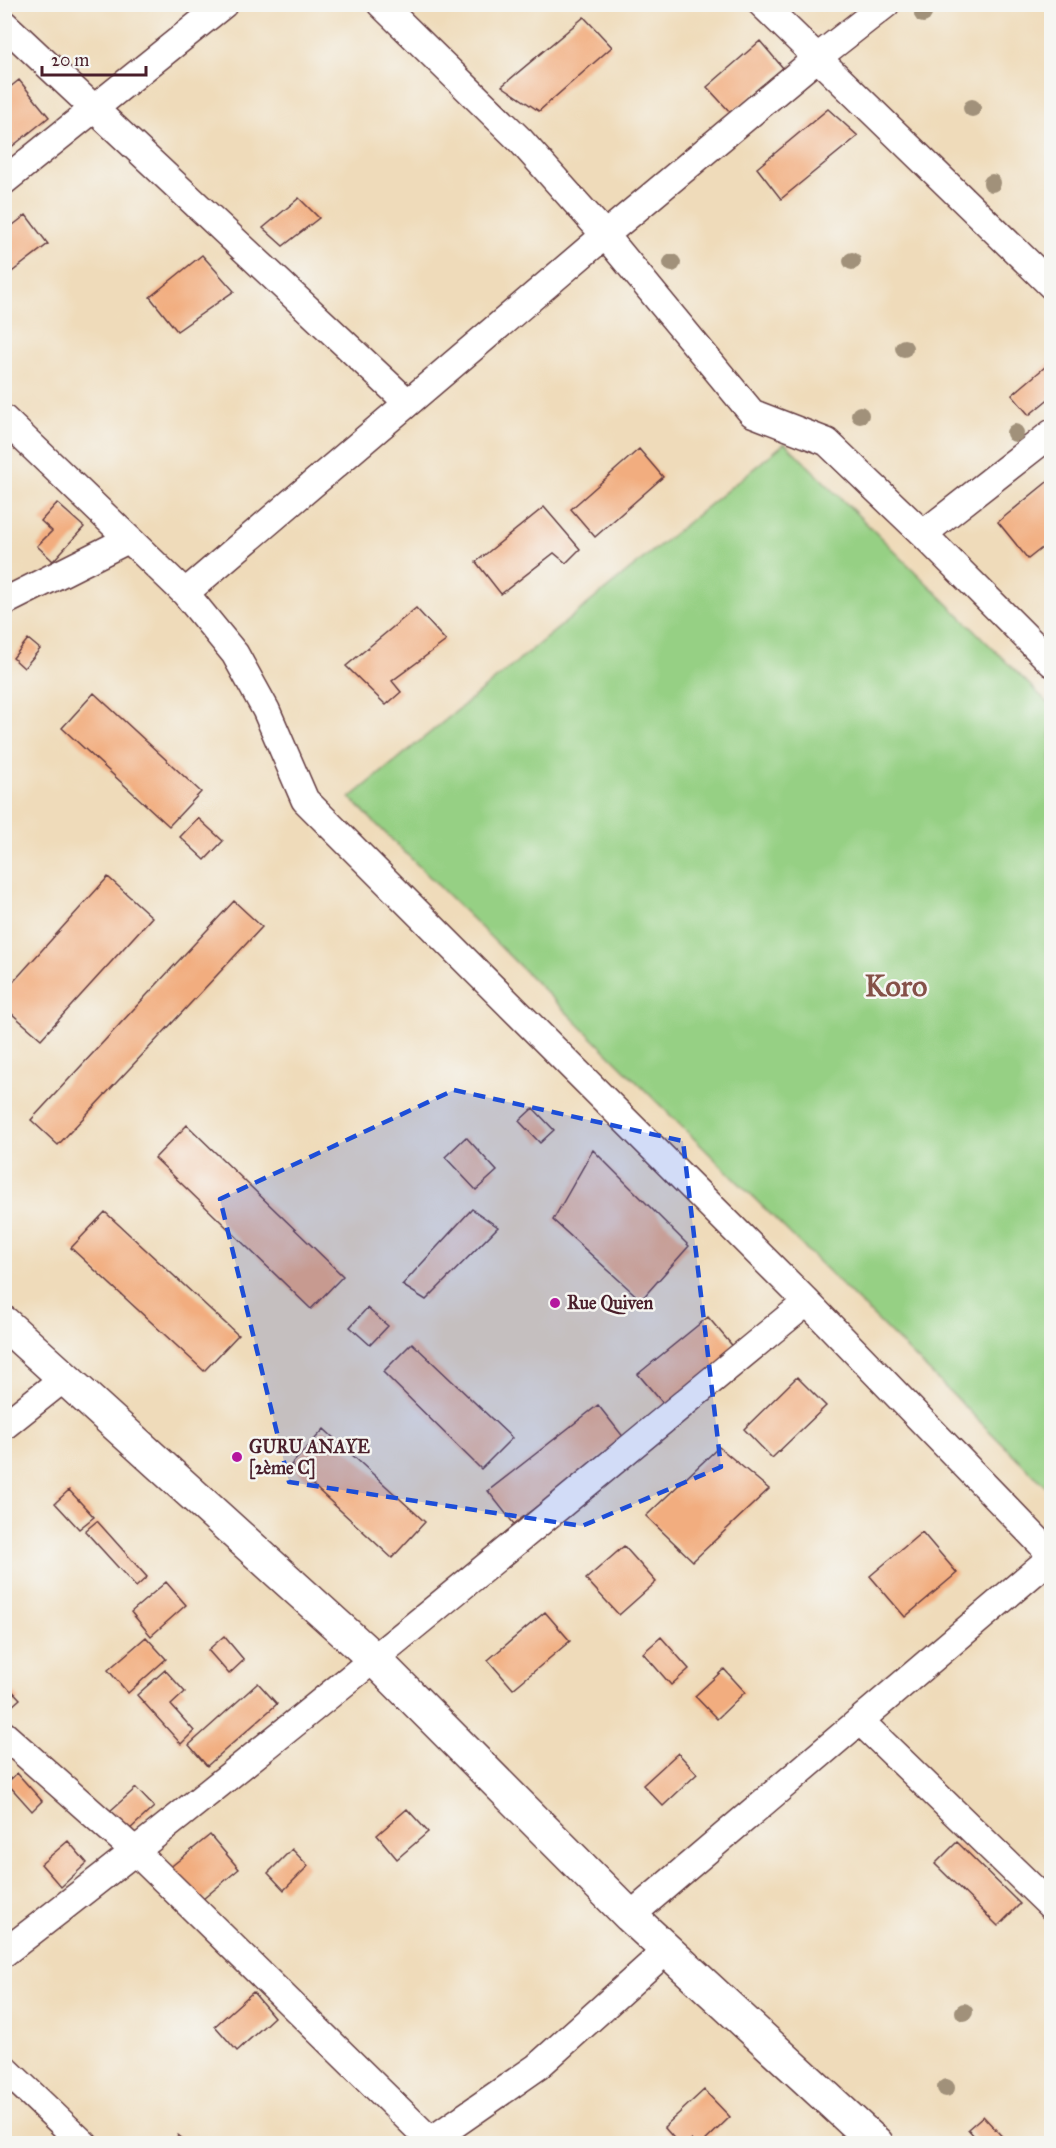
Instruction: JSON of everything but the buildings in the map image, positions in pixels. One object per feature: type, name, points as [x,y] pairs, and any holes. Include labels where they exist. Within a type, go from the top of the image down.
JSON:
[{"type":"street","points":[[4,180],[224,4]]},
{"type":"street","points":[[381,4],[521,141],[605,235],[752,412],[827,442],[1052,663]]},
{"type":"street","points":[[762,4],[1052,286]]},
{"type":"street","points":[[184,593],[605,235],[817,58],[886,4]]},
{"type":"street","points":[[4,24],[408,403]]},
{"type":"street","points":[[4,419],[184,593],[235,654],[266,710],[305,800],[807,1302],[1052,1556],[630,1916]]},
{"type":"street","points":[[923,534],[1052,433]]},
{"type":"street","points":[[4,602],[129,539]]},
{"type":"street","points":[[4,1953],[136,1852],[472,1579],[807,1302]]},
{"type":"street","points":[[4,1323],[373,1658],[630,1916],[877,2144]]},
{"type":"street","points":[[4,1426],[64,1378]]},
{"type":"street","points":[[860,1721],[1052,1907]]},
{"type":"street","points":[[4,1736],[136,1852],[430,2142],[537,2067],[667,1950]]},
{"type":"street","points":[[4,2068],[84,2144]]},
{"type":"highlighted area","points":[[454,1090],[683,1141],[721,1467],[582,1526],[289,1482],[220,1199]]},
{"type":"green space","points":[[785,443],[1051,706],[1051,1492],[350,798]]},
{"type":"place","name":"Rue Quiven","points":[[555,1303]]},
{"type":"place","name":"GURU ANAYE [2ème C]","points":[[237,1457]]},
{"type":"district","name":"Koro","points":[[896,986]]}]
